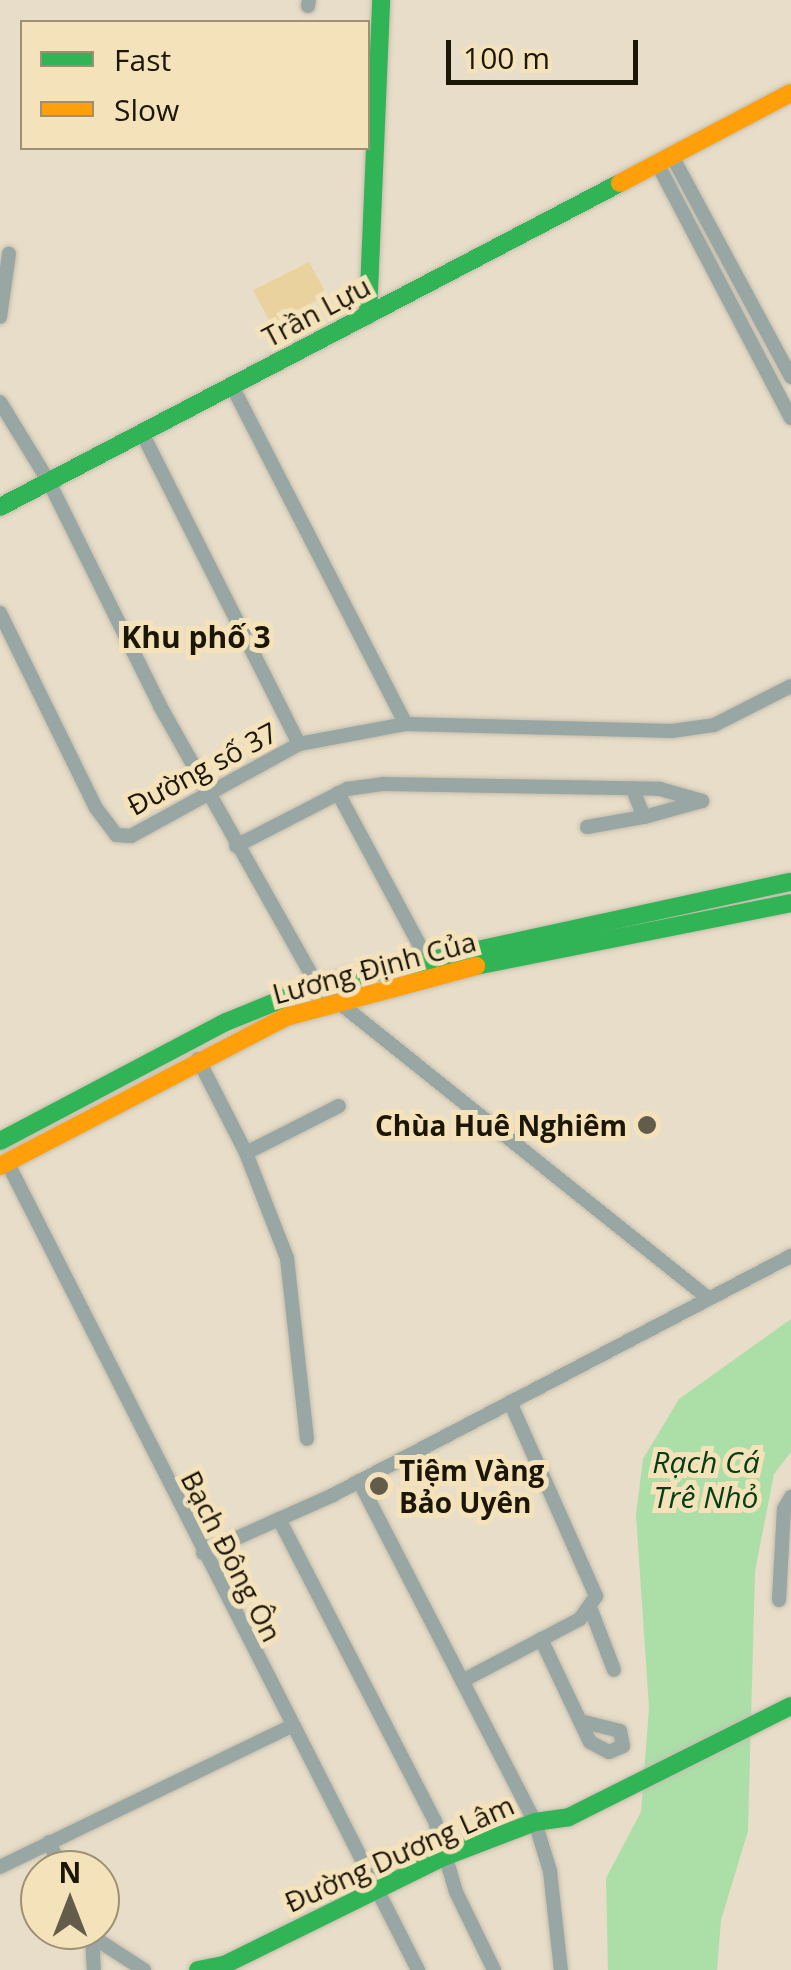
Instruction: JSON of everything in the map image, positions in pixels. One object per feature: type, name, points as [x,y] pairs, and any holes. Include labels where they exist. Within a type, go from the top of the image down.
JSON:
[{"type":"street","points":[[368,314],[372,84],[381,0]]},
{"type":"street","name":"Trần Lựu","points":[[0,508],[791,93]]},
{"type":"street","points":[[664,160],[791,378]]},
{"type":"street","points":[[664,160],[791,418]]},
{"type":"street","points":[[0,318],[9,254]]},
{"type":"street","points":[[232,386],[406,724]]},
{"type":"street","points":[[0,402],[50,482],[208,794],[317,985],[708,1298]]},
{"type":"street","points":[[142,433],[299,744]]},
{"type":"street","name":"Đường số 37","points":[[0,613],[96,808],[116,835],[132,836],[299,744],[406,724],[672,731],[714,725],[791,686]]},
{"type":"street","points":[[236,846],[338,793],[384,784],[632,788],[702,800],[644,817],[587,827]]},
{"type":"street","points":[[632,788],[644,817]]},
{"type":"street","points":[[338,793],[426,957]]},
{"type":"street","name":"Lương Định Của","points":[[0,1142],[226,1022],[317,985],[426,957],[791,882]]},
{"type":"street","name":"Lương Định Của","points":[[3,1164],[198,1059],[336,1000],[434,974],[783,904]]},
{"type":"street","points":[[198,1059],[246,1153],[287,1258],[307,1439]]},
{"type":"street","points":[[246,1153],[339,1106]]},
{"type":"street","points":[[0,1142],[3,1164]]},
{"type":"street","name":"Bạch Đông Ôn","points":[[3,1164],[418,1970]]},
{"type":"street","points":[[202,1552],[359,1481],[791,1256]]},
{"type":"street","points":[[510,1402],[593,1580],[591,1610],[614,1670]]},
{"type":"street","points":[[359,1481],[535,1822],[550,1871],[562,1970]]},
{"type":"street","points":[[779,1600],[786,1578],[791,1497]]},
{"type":"street","points":[[279,1519],[435,1820],[456,1892],[494,1970]]},
{"type":"street","points":[[462,1682],[591,1610]]},
{"type":"street","points":[[541,1639],[580,1721]]},
{"type":"street","name":"Đường Dương Lâm","points":[[198,1970],[223,1968],[446,1856],[535,1822],[569,1817],[791,1706]]},
{"type":"street","points":[[0,1866],[290,1727]]},
{"type":"street","points":[[49,1842],[53,1850]]},
{"type":"street","points":[[115,1950],[144,1970]]},
{"type":"shaded area","points":[[309,262],[327,295],[271,324],[253,290]]},
{"type":"water","name":"Rạch Cá Trê Nhỏ","points":[[791,1319],[791,1452],[774,1474],[755,1571],[748,1831],[721,1920],[717,1970],[608,1970],[606,1878],[641,1812],[649,1708],[636,1514],[643,1459],[679,1399]]},
{"type":"traffic: fast","points":[[368,315],[381,0]]},
{"type":"traffic: fast","points":[[0,507],[620,183]]},
{"type":"traffic: fast","points":[[0,1141],[226,1022],[317,985],[791,882]]},
{"type":"traffic: fast","points":[[476,966],[791,903]]},
{"type":"traffic: fast","points":[[198,1970],[224,1965],[446,1856],[535,1822],[569,1817],[791,1706]]},
{"type":"traffic: slow","points":[[620,183],[791,93]]},
{"type":"traffic: slow","points":[[0,1166],[286,1017],[476,966]]},
{"type":"place","name":"Chùa Huê Nghiêm","points":[[647,1125]]},
{"type":"place","name":"Tiệm Vàng Bảo Uyên","points":[[379,1486]]},
{"type":"district","name":"Khu phố 3","points":[[196,637]]}]
